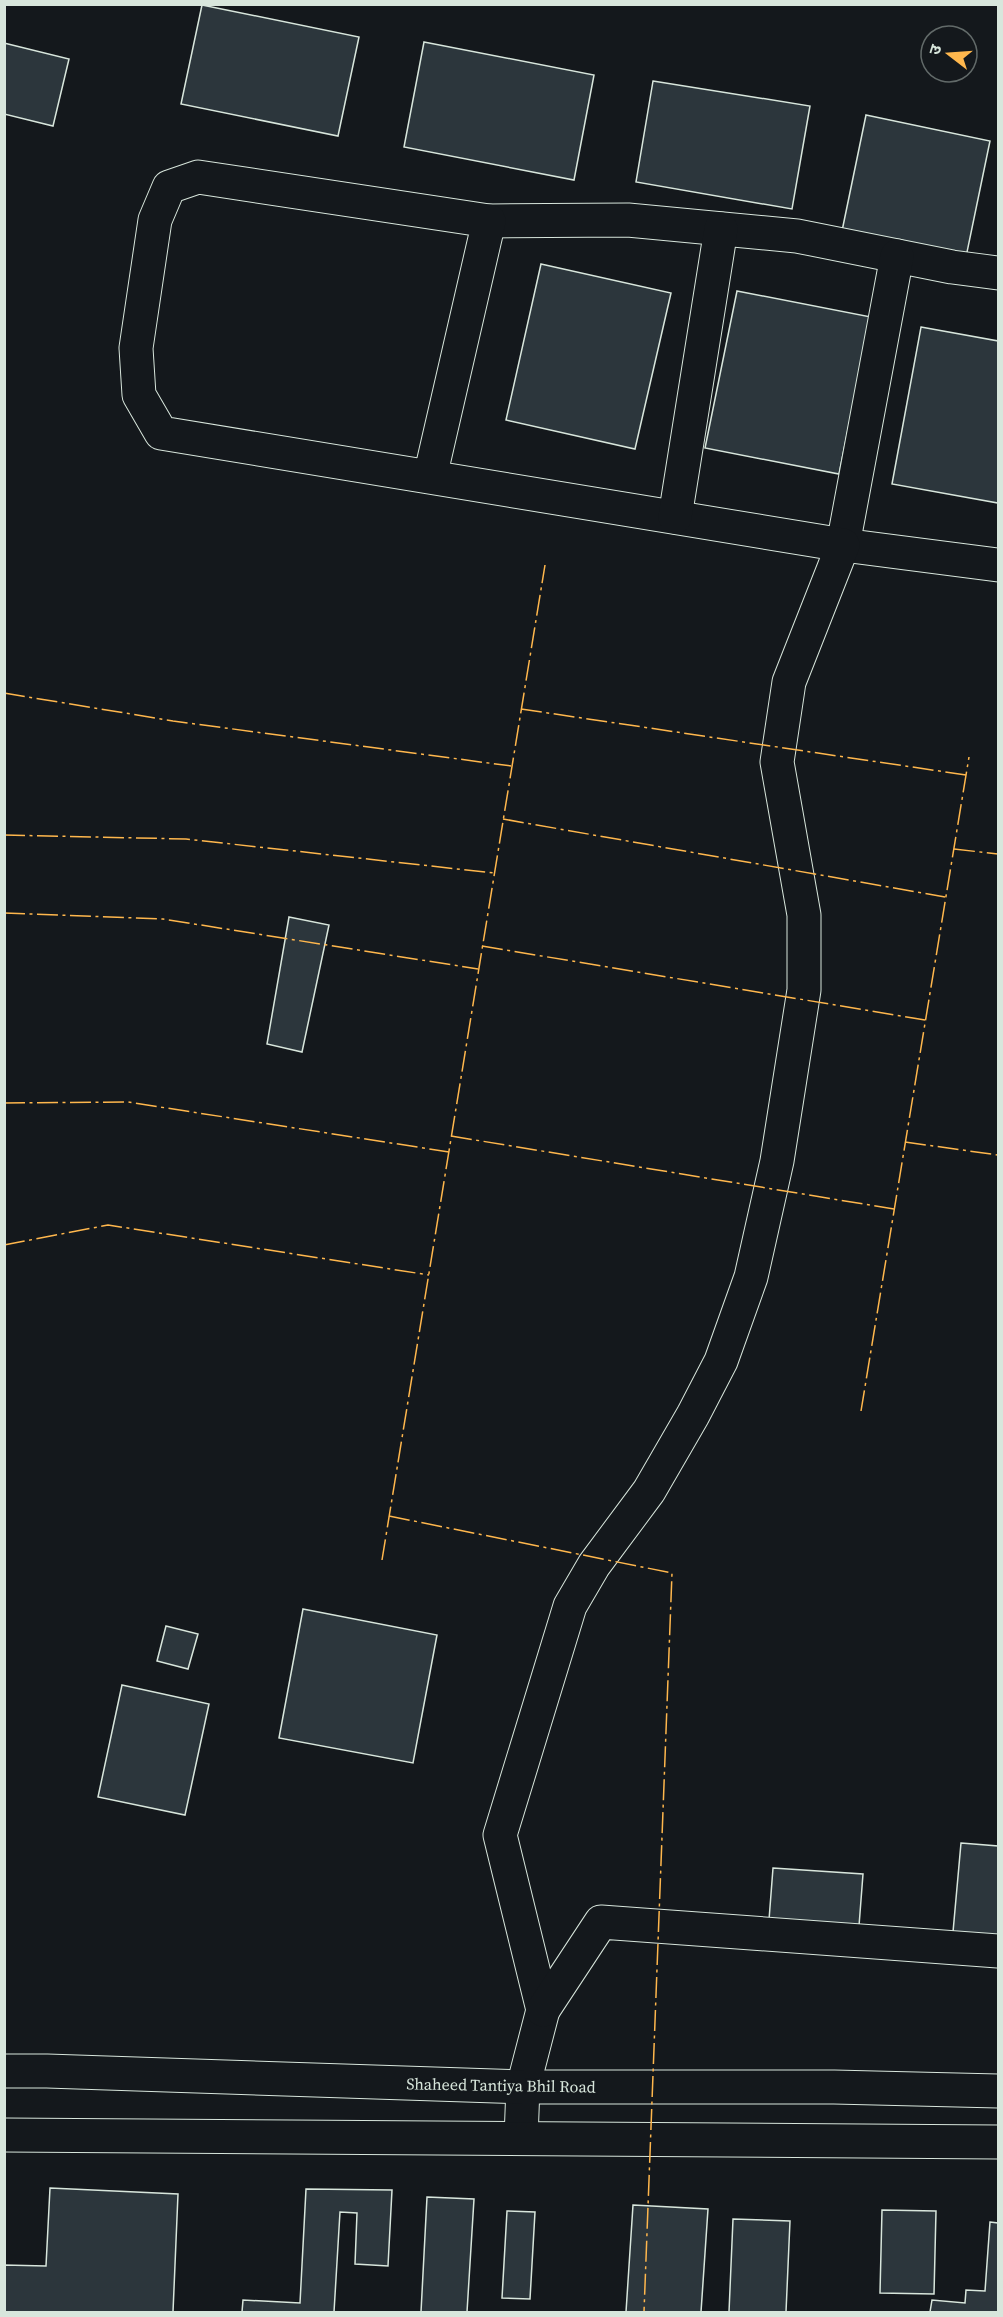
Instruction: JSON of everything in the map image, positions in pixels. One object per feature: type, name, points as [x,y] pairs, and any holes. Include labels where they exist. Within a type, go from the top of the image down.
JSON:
[{"type":"main road","points":[[999,273],[797,236],[628,220],[489,220],[198,177],[169,187],[155,220],[136,348],[139,395],[161,433],[843,545],[999,565]]},
{"type":"main road","points":[[430,477],[489,220]]},
{"type":"main road","points":[[675,517],[720,229]]},
{"type":"main road","points":[[543,2010],[500,1835],[570,1606],[594,1565],[649,1491],[693,1415],[721,1361],[751,1276],[777,1161],[804,990],[804,915],[777,762],[789,682],[843,545],[897,256]]},
{"type":"main road","points":[[520,2138],[523,2087],[543,2010],[601,1922],[999,1951]]},
{"type":"main road","name":"Shaheed Tantiya Bhil Road","points":[[4,2071],[523,2087],[834,2087],[999,2091]]},
{"type":"main road","points":[[4,2135],[999,2142]]},
{"type":"building","points":[[202,5],[359,37],[338,136],[181,104]]},
{"type":"building","points":[[424,42],[594,75],[574,180],[404,147]]},
{"type":"building","points":[[4,43],[69,59],[53,126],[4,114]]},
{"type":"building","points":[[653,81],[810,106],[792,209],[636,182]]},
{"type":"building","points":[[866,115],[990,141],[966,257],[842,231]]},
{"type":"building","points":[[541,264],[671,293],[635,449],[506,420]]},
{"type":"building","points":[[737,291],[871,317],[839,474],[705,448]]},
{"type":"building","points":[[921,327],[998,341],[998,503],[892,484]]},
{"type":"building","points":[[289,917],[329,925],[302,1052],[267,1044]]},
{"type":"building","points":[[303,1609],[437,1635],[413,1763],[279,1738]]},
{"type":"building","points":[[166,1626],[198,1634],[188,1669],[157,1661]]},
{"type":"building","points":[[122,1685],[209,1704],[185,1815],[98,1797]]},
{"type":"building","points":[[961,1843],[998,1846],[998,1936],[953,1932]]},
{"type":"building","points":[[773,1868],[863,1874],[859,1926],[769,1920]]},
{"type":"building","points":[[50,2188],[178,2194],[173,2312],[4,2312],[4,2265],[46,2266]]},
{"type":"building","points":[[306,2189],[392,2190],[388,2266],[355,2264],[357,2213],[340,2212],[334,2312],[242,2312],[243,2300],[300,2303]]},
{"type":"building","points":[[427,2197],[474,2199],[467,2312],[421,2312]]},
{"type":"building","points":[[633,2205],[708,2209],[701,2312],[626,2312]]},
{"type":"building","points":[[882,2210],[936,2211],[934,2294],[880,2293]]},
{"type":"building","points":[[507,2211],[535,2212],[530,2299],[502,2298]]},
{"type":"building","points":[[733,2219],[790,2221],[786,2312],[729,2312]]},
{"type":"building","points":[[990,2222],[998,2223],[998,2312],[930,2312],[932,2300],[965,2303],[966,2290],[985,2291]]},
{"type":"power","points":[[382,1560],[545,565]]},
{"type":"power","points":[[4,693],[173,721],[511,766]]},
{"type":"power","points":[[521,709],[966,775]]},
{"type":"power","points":[[861,1411],[969,757]]},
{"type":"power","points":[[503,819],[945,897]]},
{"type":"power","points":[[4,835],[186,839],[494,873]]},
{"type":"power","points":[[954,849],[998,854]]},
{"type":"power","points":[[4,913],[163,919],[478,969]]},
{"type":"power","points":[[482,946],[925,1020]]},
{"type":"power","points":[[4,1103],[128,1102],[449,1152]]},
{"type":"power","points":[[451,1136],[894,1209]]},
{"type":"power","points":[[905,1142],[998,1155]]},
{"type":"power","points":[[4,1245],[108,1225],[429,1275]]},
{"type":"power","points":[[389,1516],[672,1573],[644,2312]]}]
